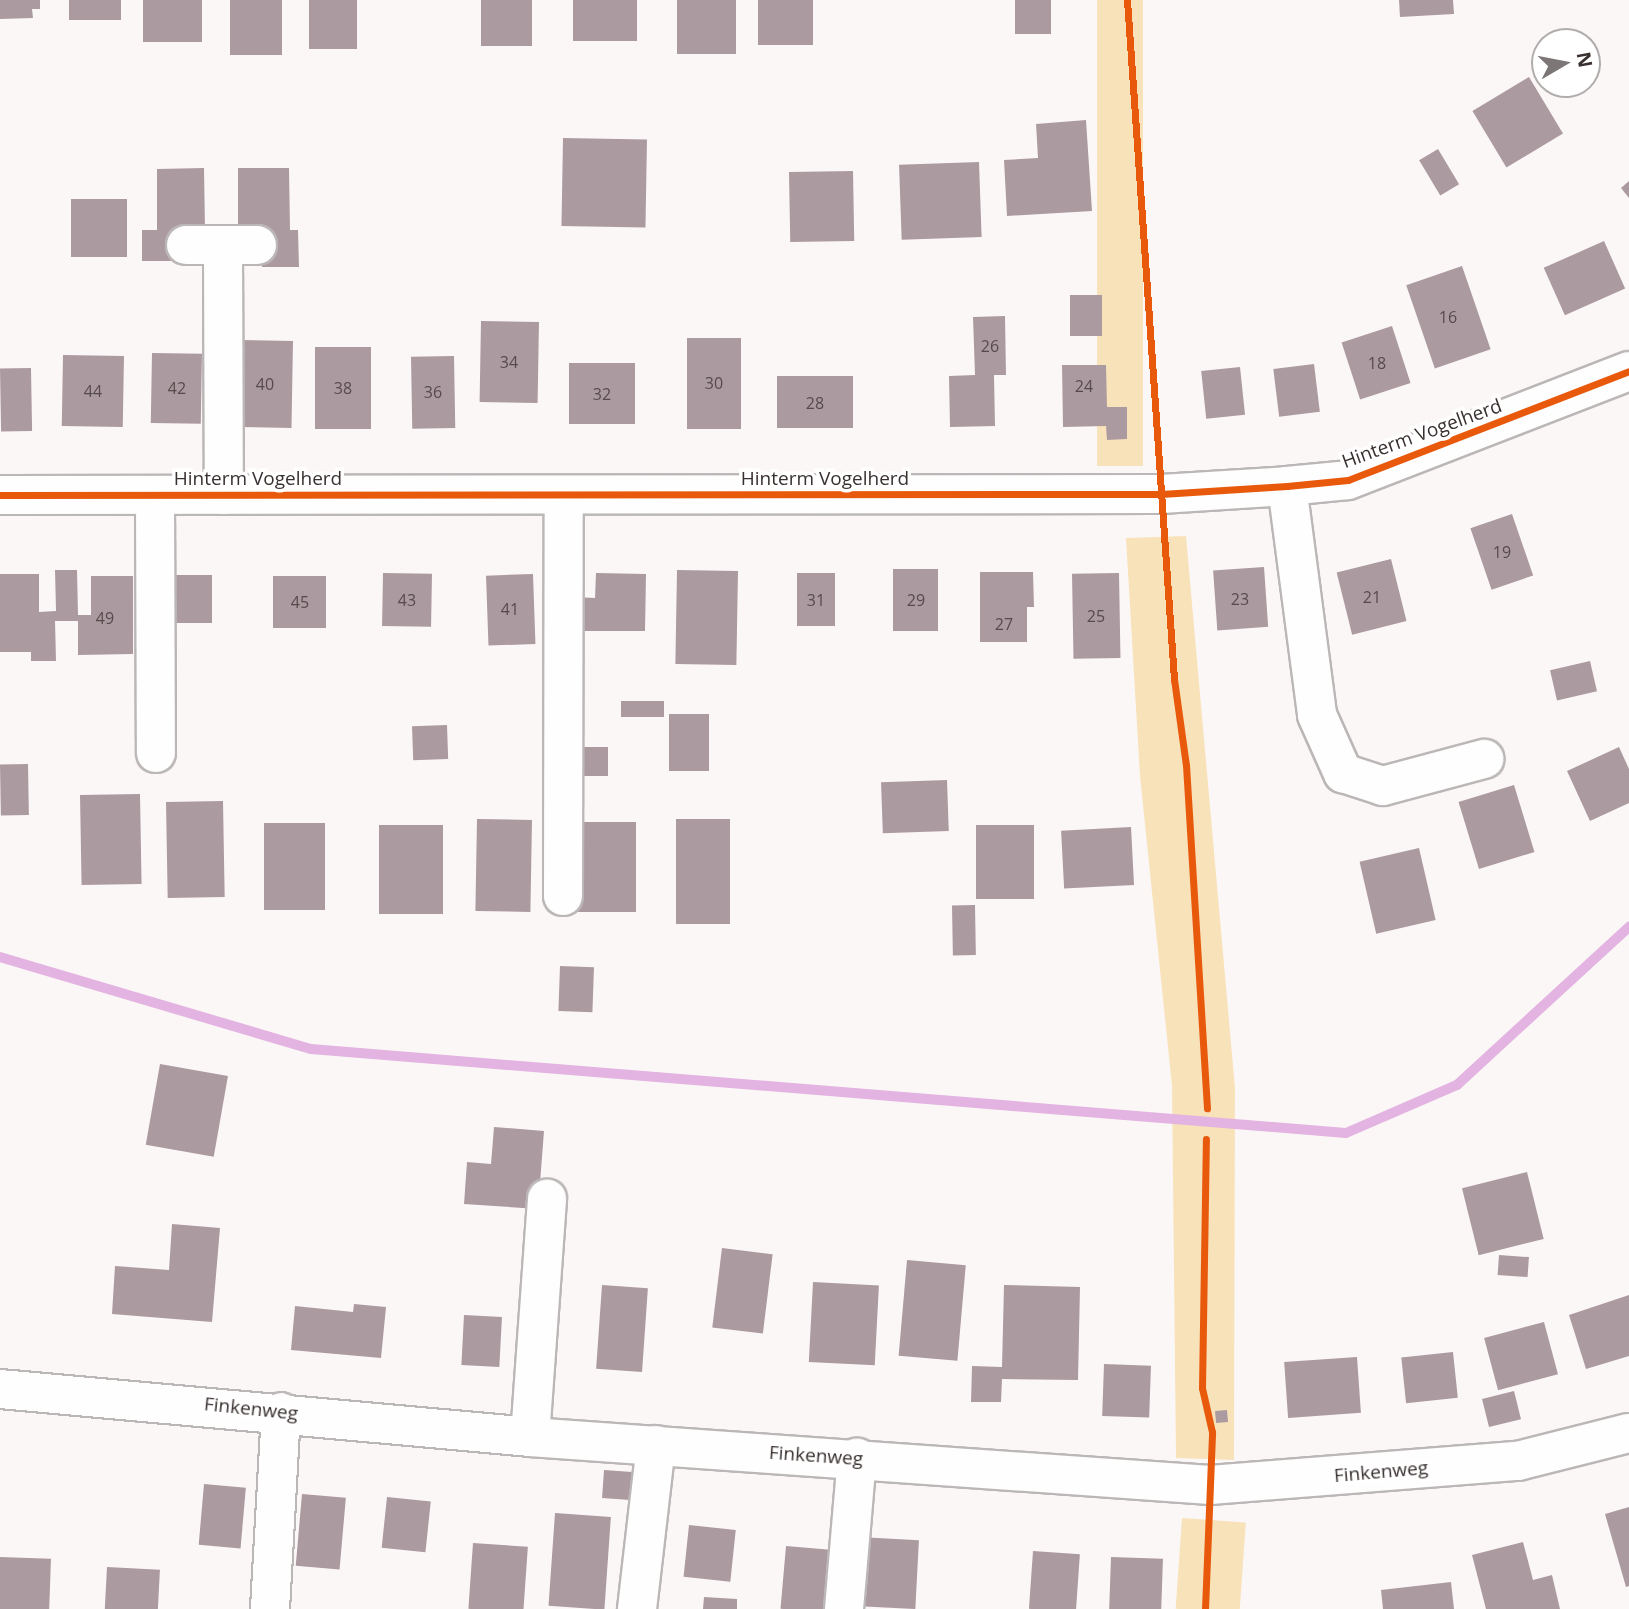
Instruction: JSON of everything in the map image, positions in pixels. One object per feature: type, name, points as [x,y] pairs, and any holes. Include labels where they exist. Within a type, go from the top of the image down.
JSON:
[{"type":"street","points":[[222,245],[224,495]]},
{"type":"street","name":"Hinterm Vogelherd","points":[[0,495],[1161,494],[1287,486],[1348,480],[1629,371]]},
{"type":"street","points":[[1287,486],[1317,715],[1343,773],[1383,786],[1484,759]]},
{"type":"street","points":[[155,495],[156,753]]},
{"type":"street","points":[[563,896],[564,495]]},
{"type":"street","points":[[530,1437],[547,1199]]},
{"type":"street","name":"Finkenweg","points":[[0,1389],[281,1412],[530,1437],[1210,1485],[1518,1461],[1629,1433]]},
{"type":"street","points":[[270,1609],[281,1412]]},
{"type":"street","points":[[637,1609],[656,1445]]},
{"type":"street","points":[[844,1609],[857,1458]]},
{"type":"shaded area","points":[[1097,0],[1143,0],[1143,466],[1097,466]]},
{"type":"shaded area","points":[[1186,536],[1235,1088],[1234,1460],[1176,1458],[1172,1086],[1140,776],[1126,538]]},
{"type":"shaded area","points":[[1182,1518],[1246,1522],[1240,1609],[1176,1609]]},
{"type":"building","points":[[0,0],[40,0],[40,9],[32,9],[33,18],[0,19]]},
{"type":"building","points":[[69,0],[121,0],[121,20],[69,20]]},
{"type":"building","points":[[143,0],[202,0],[202,42],[143,42]]},
{"type":"building","points":[[230,0],[282,0],[282,55],[230,55]]},
{"type":"building","points":[[309,0],[357,0],[357,49],[309,49]]},
{"type":"building","points":[[481,0],[532,0],[532,46],[481,46]]},
{"type":"building","points":[[573,0],[637,0],[637,41],[573,41]]},
{"type":"building","points":[[677,0],[736,0],[736,54],[677,54]]},
{"type":"building","points":[[758,0],[813,0],[813,45],[758,45]]},
{"type":"building","points":[[1015,0],[1051,0],[1051,34],[1015,34]]},
{"type":"building","points":[[1399,0],[1453,0],[1454,14],[1400,17]]},
{"type":"building","points":[[1529,77],[1531,98],[1542,98],[1563,134],[1506,168],[1472,111]]},
{"type":"building","points":[[1086,120],[1092,211],[1007,216],[1004,160],[1038,158],[1036,124]]},
{"type":"building","points":[[563,138],[647,139],[645,227],[561,226]]},
{"type":"building","points":[[1438,149],[1459,184],[1440,195],[1419,160]]},
{"type":"building","points":[[979,162],[982,237],[902,240],[899,165]]},
{"type":"building","points":[[204,168],[205,230],[181,261],[142,261],[142,230],[157,230],[157,169]]},
{"type":"building","points":[[238,168],[289,168],[290,230],[298,230],[299,267],[262,267],[263,230],[238,230]]},
{"type":"building","points":[[853,171],[854,241],[790,242],[789,172]]},
{"type":"building","points":[[1629,181],[1629,198],[1621,188]]},
{"type":"building","points":[[71,199],[127,199],[127,257],[71,257]]},
{"type":"building","points":[[1604,241],[1625,289],[1565,315],[1544,268]]},
{"type":"building","points":[[1462,266],[1491,349],[1435,368],[1406,285]]},
{"type":"building","points":[[1070,295],[1102,295],[1102,336],[1070,336]]},
{"type":"building","points":[[1005,316],[1006,375],[994,375],[995,426],[950,427],[949,376],[975,375],[973,317]]},
{"type":"building","points":[[481,321],[539,322],[538,403],[480,402]]},
{"type":"building","points":[[1392,326],[1411,383],[1360,399],[1342,342]]},
{"type":"building","points":[[687,338],[741,338],[741,429],[687,429]]},
{"type":"building","points":[[239,340],[293,341],[291,428],[237,427]]},
{"type":"building","points":[[315,347],[371,347],[371,429],[315,429]]},
{"type":"building","points":[[152,353],[202,354],[201,424],[151,423]]},
{"type":"building","points":[[63,355],[124,356],[123,427],[62,426]]},
{"type":"building","points":[[454,356],[455,428],[412,429],[411,357]]},
{"type":"building","points":[[569,363],[635,363],[635,424],[569,424]]},
{"type":"building","points":[[1314,364],[1320,412],[1279,417],[1273,369]]},
{"type":"building","points":[[1062,365],[1106,365],[1107,407],[1127,407],[1127,439],[1107,440],[1106,426],[1063,427]]},
{"type":"building","points":[[1240,367],[1245,415],[1206,419],[1201,371]]},
{"type":"building","points":[[31,368],[32,431],[1,432],[0,369]]},
{"type":"building","points":[[777,376],[853,376],[853,428],[777,428]]},
{"type":"building","points":[[1512,514],[1533,575],[1492,590],[1470,528]]},
{"type":"building","points":[[1391,559],[1406,621],[1352,635],[1337,573]]},
{"type":"building","points":[[1264,567],[1268,627],[1217,630],[1213,571]]},
{"type":"building","points":[[893,569],[938,569],[938,631],[893,631]]},
{"type":"building","points":[[55,570],[77,570],[78,615],[91,615],[91,576],[133,576],[133,654],[78,655],[78,621],[55,621],[56,661],[31,661],[31,652],[0,652],[0,574],[39,574],[39,612],[56,611]]},
{"type":"building","points":[[677,570],[738,571],[736,665],[675,664]]},
{"type":"building","points":[[980,572],[1033,572],[1034,607],[1027,607],[1027,642],[980,642]]},
{"type":"building","points":[[383,573],[432,574],[431,627],[382,626]]},
{"type":"building","points":[[596,573],[646,574],[645,631],[576,631],[576,597],[595,598]]},
{"type":"building","points":[[797,573],[835,573],[835,626],[797,626]]},
{"type":"building","points":[[1119,573],[1120,658],[1073,659],[1072,574]]},
{"type":"building","points":[[533,574],[535,644],[488,646],[486,576]]},
{"type":"building","points":[[174,575],[212,575],[212,623],[174,623]]},
{"type":"building","points":[[273,576],[326,576],[326,628],[273,628]]},
{"type":"building","points":[[1590,661],[1597,691],[1557,700],[1550,670]]},
{"type":"building","points":[[621,701],[664,701],[664,717],[621,717]]},
{"type":"building","points":[[669,714],[709,714],[709,771],[669,771]]},
{"type":"building","points":[[447,725],[448,759],[413,760],[412,726]]},
{"type":"building","points":[[575,747],[608,747],[608,776],[575,776]]},
{"type":"building","points":[[1619,747],[1629,769],[1629,803],[1590,821],[1567,771]]},
{"type":"building","points":[[0,764],[28,764],[29,815],[1,815]]},
{"type":"building","points":[[947,780],[949,831],[883,833],[881,782]]},
{"type":"building","points":[[1514,785],[1534,852],[1479,869],[1459,802]]},
{"type":"building","points":[[140,794],[142,884],[82,885],[80,795]]},
{"type":"building","points":[[223,801],[225,897],[168,898],[166,802]]},
{"type":"building","points":[[477,819],[532,820],[530,912],[475,911]]},
{"type":"building","points":[[676,819],[730,819],[730,924],[676,924]]},
{"type":"building","points":[[575,822],[636,822],[636,912],[575,912]]},
{"type":"building","points":[[264,823],[325,823],[325,910],[264,910]]},
{"type":"building","points":[[379,825],[443,825],[443,914],[379,914]]},
{"type":"building","points":[[976,825],[1034,825],[1034,899],[976,899]]},
{"type":"building","points":[[1131,827],[1134,885],[1064,889],[1061,831]]},
{"type":"building","points":[[1419,848],[1436,920],[1376,934],[1360,862]]},
{"type":"building","points":[[952,905],[975,905],[976,955],[953,955]]},
{"type":"building","points":[[560,966],[594,967],[592,1012],[558,1011]]},
{"type":"building","points":[[160,1064],[228,1076],[214,1157],[146,1145]]},
{"type":"building","points":[[494,1127],[544,1131],[538,1209],[464,1204],[467,1162],[491,1164]]},
{"type":"building","points":[[1527,1172],[1544,1239],[1479,1255],[1462,1188]]},
{"type":"building","points":[[172,1224],[220,1228],[212,1322],[112,1314],[115,1266],[169,1270]]},
{"type":"building","points":[[722,1248],[773,1254],[763,1334],[712,1327]]},
{"type":"building","points":[[1499,1255],[1529,1257],[1528,1277],[1498,1275]]},
{"type":"building","points":[[907,1260],[966,1265],[957,1361],[899,1356]]},
{"type":"building","points":[[813,1282],[879,1285],[875,1365],[809,1362]]},
{"type":"building","points":[[602,1285],[648,1288],[642,1372],[596,1369]]},
{"type":"building","points":[[1004,1285],[1080,1287],[1078,1380],[1002,1379],[1001,1402],[971,1402],[972,1366],[1002,1367]]},
{"type":"building","points":[[1629,1295],[1629,1356],[1586,1369],[1569,1315]]},
{"type":"building","points":[[354,1304],[386,1307],[381,1358],[291,1350],[295,1306],[353,1312]]},
{"type":"building","points":[[464,1315],[502,1317],[499,1367],[461,1365]]},
{"type":"building","points":[[1544,1322],[1558,1374],[1498,1390],[1484,1338]]},
{"type":"building","points":[[1453,1352],[1458,1398],[1406,1403],[1401,1357]]},
{"type":"building","points":[[1357,1357],[1361,1413],[1288,1418],[1284,1362]]},
{"type":"building","points":[[1104,1364],[1151,1366],[1149,1418],[1102,1416]]},
{"type":"building","points":[[1514,1391],[1521,1419],[1489,1427],[1482,1399]]},
{"type":"building","points":[[1227,1410],[1228,1422],[1216,1423],[1215,1411]]},
{"type":"building","points":[[604,1470],[632,1472],[630,1500],[602,1498]]},
{"type":"building","points":[[204,1484],[246,1488],[241,1548],[199,1545]]},
{"type":"building","points":[[302,1494],[346,1498],[340,1570],[296,1566]]},
{"type":"building","points":[[387,1497],[431,1502],[425,1552],[382,1548]]},
{"type":"building","points":[[1629,1507],[1629,1586],[1626,1587],[1605,1514]]},
{"type":"building","points":[[555,1513],[611,1517],[604,1609],[549,1606]]},
{"type":"building","points":[[689,1525],[736,1530],[730,1582],[684,1577]]},
{"type":"building","points":[[859,1537],[919,1540],[915,1609],[855,1606]]},
{"type":"building","points":[[1523,1542],[1533,1580],[1552,1575],[1560,1609],[1486,1609],[1472,1555]]},
{"type":"building","points":[[473,1543],[528,1547],[524,1609],[468,1609]]},
{"type":"building","points":[[786,1546],[836,1550],[831,1609],[781,1609]]},
{"type":"building","points":[[1033,1551],[1080,1554],[1076,1609],[1029,1609]]},
{"type":"building","points":[[0,1557],[51,1559],[49,1609],[0,1609]]},
{"type":"building","points":[[1111,1557],[1163,1559],[1161,1609],[1109,1609]]},
{"type":"building","points":[[107,1567],[160,1570],[158,1609],[105,1609]]},
{"type":"building","points":[[1451,1582],[1454,1609],[1383,1609],[1381,1590]]},
{"type":"building","points":[[704,1597],[737,1599],[737,1609],[703,1609]]},
{"type":"waterway","points":[[0,957],[311,1049],[1346,1133],[1457,1085],[1629,927]]},
{"type":"cycle path","points":[[1127,0],[1174,679],[1186,765],[1207,1108]]},
{"type":"cycle path","points":[[0,495],[1161,494],[1287,486],[1348,480],[1629,371]]},
{"type":"cycle path","points":[[1205,1609],[1212,1432],[1202,1388],[1206,1139]]}]
